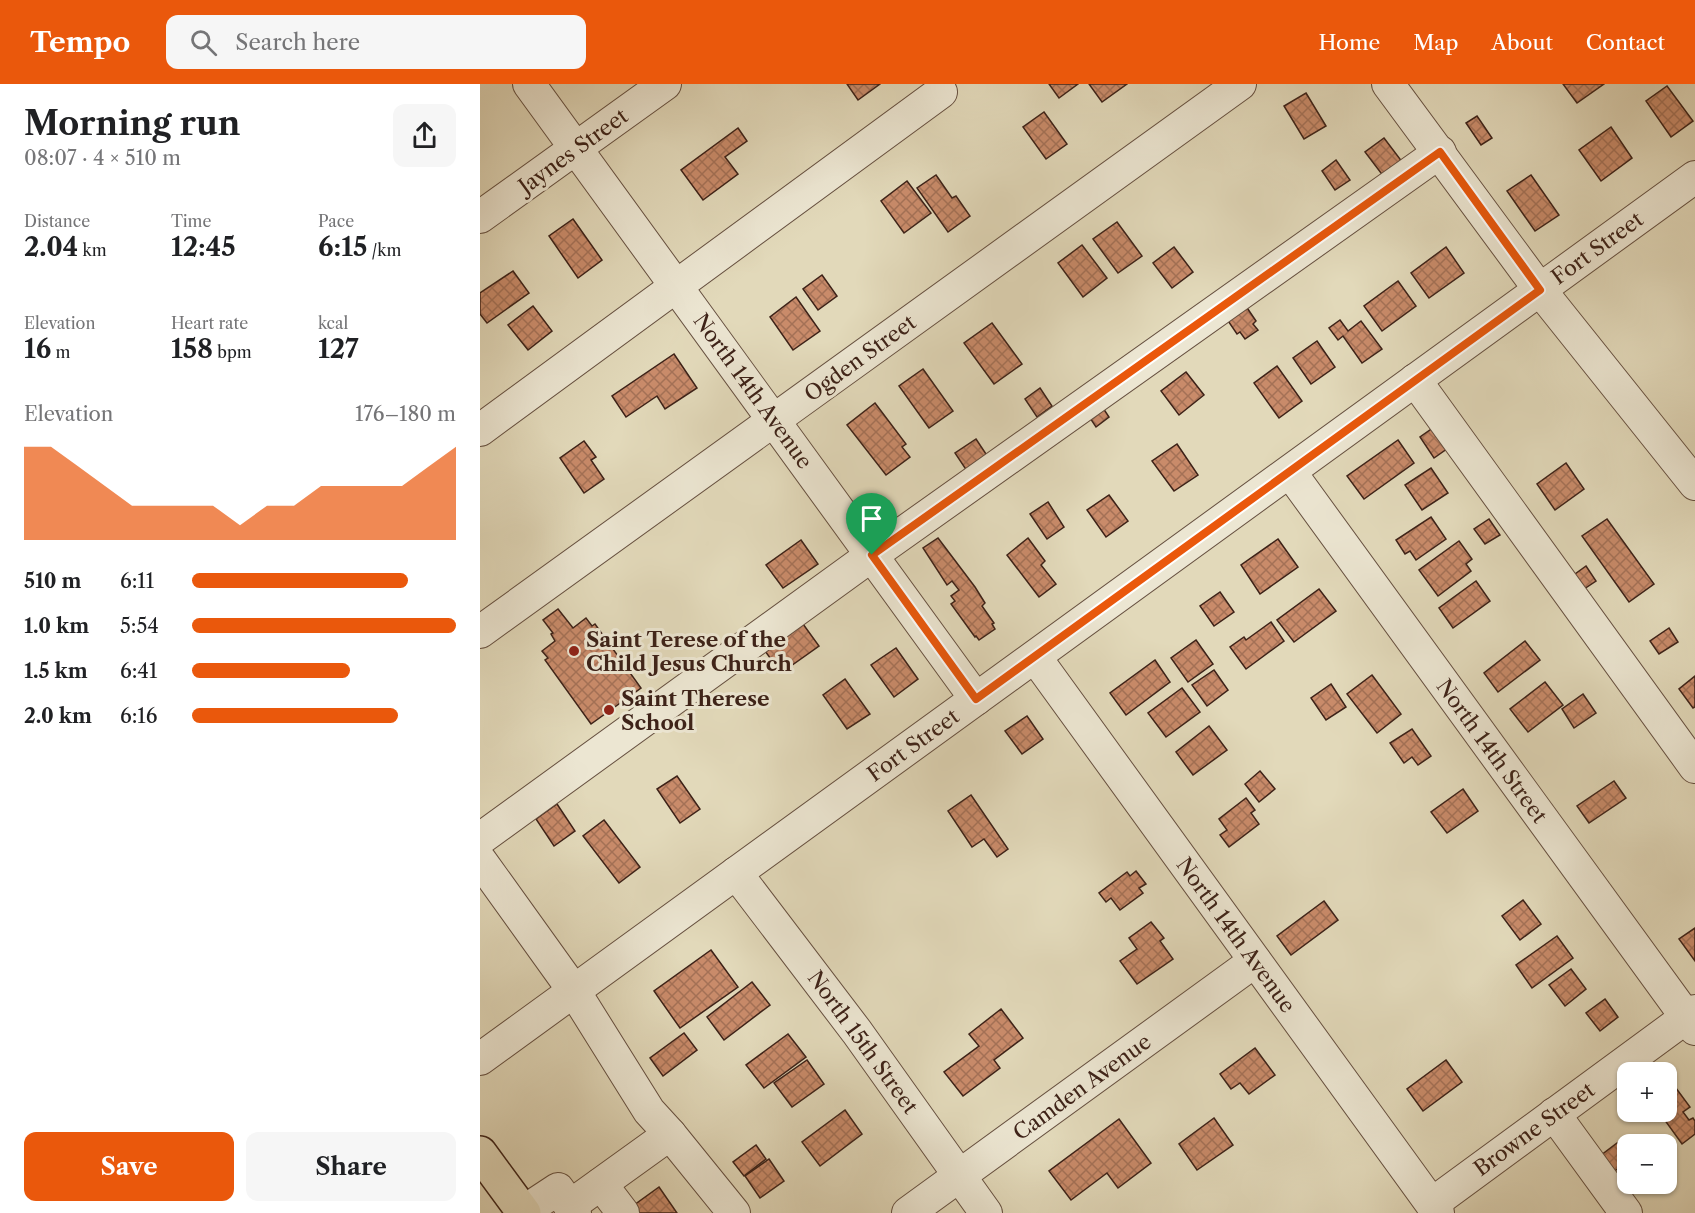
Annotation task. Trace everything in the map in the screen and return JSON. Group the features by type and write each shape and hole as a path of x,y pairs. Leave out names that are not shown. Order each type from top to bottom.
{"main road":[{"path":"480,1153 524,1212"}],"street":[{"name":"North 14th Avenue","path":"529,84 976,699"},
{"name":"Jaynes Street","path":"480,218 665,84"},
{"name":"Ogden Street","path":"480,632 1240,84"},
{"path":"1388,84 1540,290 1695,484"},
{"path":"480,430 941,92"},
{"path":"480,839 872,555 1440,152"},
{"name":"Fort Street","path":"480,1059 1695,177"},
{"path":"1415,380 1695,767"},
{"name":"North 14th Street","path":"1290,472 1692,1019"},
{"name":"North 14th Avenue","path":"1035,657 1435,1209"},
{"path":"480,860 574,991 630,1084 649,1111 734,1213"},
{"name":"North 15th Street","path":"736,873 857,1032 986,1213"},
{"name":"Camden Avenue","path":"908,1213 1255,961"},
{"name":"Browne Street","path":"1435,1209 1554,1114 1692,1019"},
{"path":"1554,1114 1626,1213"},
{"path":"524,1212 558,1189 573,1210 601,1184 670,1134"},
{"path":"601,1184 623,1213"}],"building":[{"path":"847,84 880,84 858,100"},
{"path":"1049,84 1078,84 1059,98"},
{"path":"1089,84 1127,84 1102,102"},
{"path":"1563,84 1604,84 1577,103"},
{"path":"1667,86 1693,121 1671,137 1646,101"},
{"path":"1306,93 1326,126 1304,139 1284,106"},
{"path":"1044,112 1067,144 1046,159 1023,127"},
{"path":"1477,116 1492,138 1481,145 1466,123"},
{"path":"1611,127 1632,158 1601,181 1579,150"},
{"path":"738,128 747,141 725,157 738,174 703,200 681,170"},
{"path":"1384,138 1403,163 1384,177 1365,152"},
{"path":"1336,160 1350,180 1335,190 1322,171"},
{"path":"936,175 952,198 956,196 970,216 948,232 917,188"},
{"path":"1531,175 1559,215 1535,231 1507,191"},
{"path":"907,181 931,213 904,233 881,201"},
{"path":"573,219 602,260 578,278 549,236"},
{"path":"1117,222 1142,256 1118,273 1093,239"},
{"path":"1082,245 1107,278 1083,297 1058,263"},
{"path":"1174,247 1193,272 1172,288 1153,263"},
{"path":"1446,247 1464,273 1429,298 1411,273"},
{"path":"513,271 529,293 487,323 480,314 480,293"},
{"path":"822,275 837,296 818,310 803,289"},
{"path":"1398,281 1416,306 1382,331 1364,306"},
{"path":"1239,296 1256,321 1253,324 1258,330 1245,339 1240,332 1237,334 1220,309"},
{"path":"796,297 820,331 793,350 770,317"},
{"path":"533,306 552,331 528,350 508,325"},
{"path":"1340,320 1348,331 1361,321 1382,349 1362,363 1343,336 1338,340 1329,328"},
{"path":"992,323 1022,364 994,384 964,343"},
{"path":"1317,341 1335,367 1311,384 1293,358"},
{"path":"674,354 697,388 665,409 657,396 626,417 612,396"},
{"path":"1277,366 1302,401 1279,418 1254,383"},
{"path":"923,369 953,411 929,428 899,386"},
{"path":"1186,372 1204,395 1179,415 1161,391"},
{"path":"1040,388 1052,406 1037,417 1025,399"},
{"path":"875,403 906,444 902,447 910,457 886,475 847,425"},
{"path":"1103,408 1109,417 1096,427 1090,418"},
{"path":"1437,425 1451,446 1434,458 1420,437"},
{"path":"976,439 990,460 969,474 955,453"},
{"path":"1398,440 1414,463 1364,499 1347,476"},
{"path":"584,441 596,457 591,460 604,479 584,493 560,458"},
{"path":"1177,444 1198,475 1174,491 1152,461"},
{"path":"1566,463 1584,489 1555,510 1537,484"},
{"path":"1431,468 1448,493 1422,510 1405,485"},
{"path":"1109,495 1128,521 1106,537 1087,510"},
{"path":"1048,502 1064,527 1047,539 1030,514"},
{"path":"1431,517 1446,539 1416,560 1410,551 1405,554 1396,540"},
{"path":"1489,519 1500,535 1485,544 1474,529"},
{"path":"1607,519 1654,584 1629,602 1582,536"},
{"path":"938,538 975,587 985,603 982,606 994,623 992,624 995,629 979,640 951,604 955,601 951,596 959,590 952,581 947,585 923,548"},
{"path":"1028,538 1045,561 1041,565 1056,584 1039,597 1007,555"},
{"path":"1278,539 1298,567 1260,594 1241,565"},
{"path":"801,540 818,564 783,588 766,565"},
{"path":"1459,541 1472,559 1466,564 1471,571 1438,596 1419,570"},
{"path":"1586,566 1596,581 1581,591 1571,577"},
{"path":"1476,581 1490,601 1453,628 1439,608"},
{"path":"1319,589 1336,611 1294,642 1277,620"},
{"path":"1220,592 1234,612 1214,626 1200,606"},
{"path":"558,609 573,628 586,618 592,626 595,624 641,688 591,724 545,660 548,658 542,651 555,641 551,634 553,633 543,620"},
{"path":"1271,622 1284,641 1246,669 1230,647 1244,637 1246,640"},
{"path":"803,624 819,646 781,673 765,651"},
{"path":"1669,628 1678,642 1659,654 1650,641"},
{"path":"1196,640 1213,664 1188,682 1171,658"},
{"path":"1525,641 1540,660 1498,692 1484,673"},
{"path":"896,648 918,679 894,697 871,665"},
{"path":"1155,660 1170,682 1126,715 1110,693"},
{"path":"1214,670 1228,690 1207,706 1192,685"},
{"path":"1372,675 1401,714 1377,733 1347,694"},
{"path":"1695,676 1695,707 1693,708 1679,689"},
{"path":"845,679 870,714 847,729 823,695"},
{"path":"1545,682 1563,705 1528,732 1510,709"},
{"path":"1331,684 1346,707 1326,720 1311,698"},
{"path":"1182,688 1200,712 1166,737 1148,713"},
{"path":"1583,694 1596,713 1574,728 1562,709"},
{"path":"1027,716 1043,739 1022,754 1005,731"},
{"path":"1209,726 1227,750 1193,775 1176,752"},
{"path":"1412,729 1431,756 1418,765 1412,757 1404,763 1390,743"},
{"path":"1260,771 1275,789 1259,802 1245,784"},
{"path":"677,776 700,809 680,823 657,789"},
{"path":"1614,781 1626,798 1589,823 1577,806"},
{"path":"1463,789 1478,811 1447,833 1431,812"},
{"path":"971,795 1008,849 997,857 984,839 972,847 948,811"},
{"path":"1246,798 1255,810 1251,813 1259,824 1229,847 1220,835 1227,830 1219,819"},
{"path":"557,804 575,831 554,846 536,819"},
{"path":"604,820 640,867 619,883 583,836"},
{"path":"1136,871 1146,884 1139,888 1143,893 1120,910 1111,898 1106,902 1099,893 1127,872 1130,876"},
{"path":"1523,900 1541,924 1520,940 1502,916"},
{"path":"1324,901 1338,920 1291,955 1277,936"},
{"path":"1151,922 1164,938 1160,941 1173,959 1137,984 1120,961 1137,949 1129,938"},
{"path":"1695,928 1695,961 1679,939"},
{"path":"1557,936 1573,958 1532,988 1516,965"},
{"path":"711,950 738,987 680,1028 654,991"},
{"path":"1571,969 1586,989 1565,1006 1549,985"},
{"path":"752,982 770,1005 724,1040 707,1017"},
{"path":"1605,999 1618,1017 1600,1031 1586,1013"},
{"path":"1001,1009 1023,1038 994,1060 1000,1068 963,1096 944,1072 979,1046 969,1034"},
{"path":"684,1033 697,1050 663,1076 650,1058"},
{"path":"788,1034 806,1057 764,1088 746,1065"},
{"path":"1255,1048 1275,1075 1249,1094 1240,1083 1231,1089 1220,1074"},
{"path":"807,1060 824,1084 792,1107 774,1083"},
{"path":"1446,1060 1462,1082 1423,1111 1407,1089"},
{"path":"1677,1089 1690,1107 1683,1112 1689,1120 1693,1118 1695,1121 1695,1134 1682,1144 1666,1122 1677,1122"},
{"path":"845,1110 862,1134 820,1166 802,1142"},
{"path":"1214,1118 1233,1145 1197,1170 1179,1144"},
{"path":"1119,1119 1151,1163 1118,1188 1107,1173 1071,1200 1049,1171"},
{"path":"1617,1143 1617,1169 1612,1173 1600,1156"},
{"path":"756,1145 766,1159 744,1176 733,1162"},
{"path":"769,1159 784,1181 760,1198 745,1176"},
{"path":"659,1187 677,1213 633,1213 630,1208"}],"place":[{"name":"Saint Terese of the Child Jesus Church","path":"574,651"},
{"name":"Saint Therese School","path":"609,710"}],"route":[{"path":"1440,152 1540,290 976,699 872,555 1440,152"}]}
